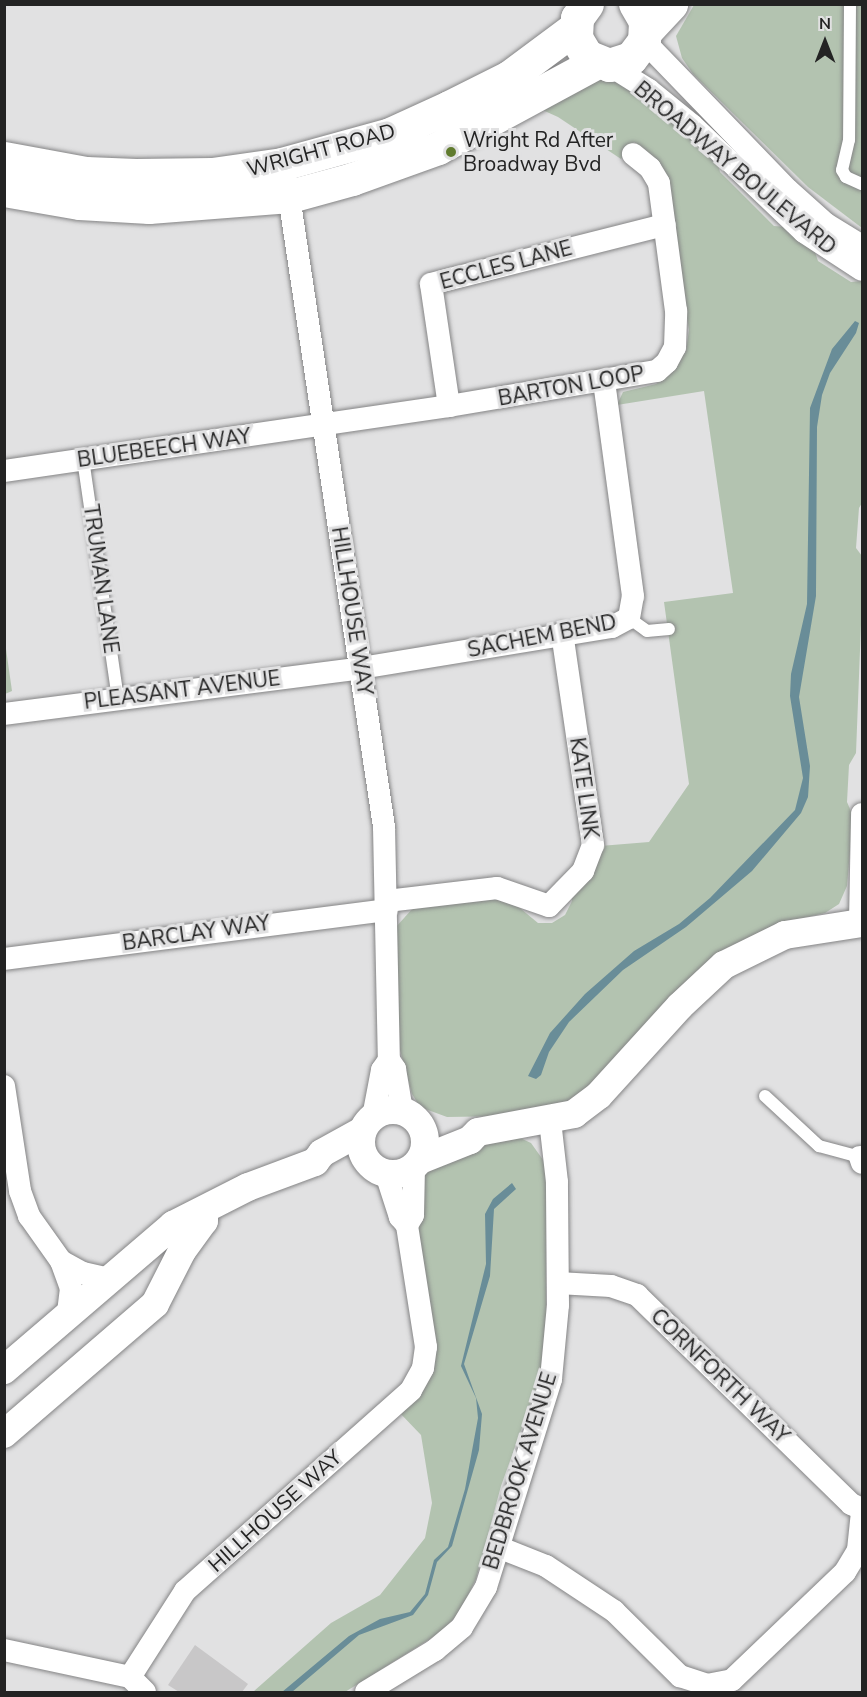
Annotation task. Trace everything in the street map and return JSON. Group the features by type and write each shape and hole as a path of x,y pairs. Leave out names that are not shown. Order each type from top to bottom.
{"main road":[{"path":"641,26 671,4"},
{"path":"577,15 580,47 603,63"},
{"name":"WRIGHT ROAD","path":"4,158 86,173 136,175 212,174 282,164 390,134 509,77 577,15"},
{"name":"WRIGHT ROAD","path":"4,190 79,203 149,207 290,196 352,179 438,148 603,63 631,58 641,26"}],"street":[{"name":"BROADWAY BOULEVARD","path":"641,26 788,190 826,224 862,246"},
{"name":"BROADWAY BOULEVARD","path":"603,63 649,90 692,125 804,232 862,270"},
{"name":"BARTON LOOP","path":"324,424 449,406 657,371 675,348 678,334 665,225 656,176 633,154"},
{"name":"HILLHOUSE WAY","path":"282,164 290,196 384,828 389,1060 395,1069 411,1118"},
{"name":"ECCLES LANE","path":"449,406 431,284 665,225"},
{"name":"SACHEM BEND","path":"361,668 562,633 612,627 629,618 633,596 604,381"},
{"name":"BLUEBEECH WAY","path":"4,471 324,424"},
{"name":"KATE LINK","path":"387,905 497,888 549,906 583,871 593,845 562,633"},
{"name":"PLEASANT AVENUE","path":"4,714 361,668"},
{"path":"315,1162 326,1166 376,1168 398,1174 470,1140 478,1132 550,1120 588,1105 688,998 724,965 785,935 861,922 862,814"},
{"name":"BARCLAY WAY","path":"4,959 387,905"},
{"name":"HILLHOUSE WAY","path":"368,1124 382,1070 389,1060"},
{"path":"4,1086 24,1204 46,1242 61,1261 70,1288 68,1314"},
{"path":"4,1370 173,1225 204,1212 248,1187 315,1162 322,1153 368,1124 382,1112 411,1118 443,1129 468,1127 478,1132"},
{"path":"411,1118 425,1143 417,1164"},
{"name":"BEDBROOK AVENUE","path":"366,1692 435,1650 462,1627 486,1587 551,1379 558,1282 557,1182 550,1120"},
{"path":"368,1124 361,1150 376,1168"},
{"name":"HILLHOUSE WAY","path":"407,1225 413,1215 417,1164"},
{"name":"HILLHOUSE WAY","path":"4,1650 138,1685 185,1591 411,1390 423,1368 426,1347 407,1225 400,1217 376,1168"},
{"path":"4,1434 155,1304 182,1251 204,1221 204,1212"},
{"path":"61,1261 83,1274 109,1278"},
{"name":"CORNFORTH WAY","path":"558,1282 611,1286 637,1295 850,1504 862,1511"},
{"path":"498,1547 546,1566 614,1611 695,1688 732,1680 845,1572 858,1550 862,1511"}],"lane":[{"path":"850,4 850,118 842,174 862,184"},
{"path":"850,118 862,124"},
{"name":"TRUMAN LANE","path":"83,459 118,698"},
{"path":"629,618 647,631 669,629"},
{"path":"765,1096 819,1146 861,1160"}],"green space":[{"path":"694,5 862,5 862,228 808,187 693,74 682,58 676,36"},
{"path":"599,76 621,80 717,160 720,172 774,226 786,227 814,249 818,261 851,282 862,281 862,503 859,508 856,548 862,556 862,599 856,753 849,765 847,802 853,816 847,886 839,904 825,913 799,919 577,1100 509,1116 447,1117 420,1107 412,1094 400,1050 396,927 413,908 493,895 515,904 538,923 552,923 565,915 572,901 571,891 600,846 649,842 689,784 664,602 733,593 704,391 617,405 623,392 656,384 669,375 686,351 689,330 665,176 656,160 634,142 621,159 558,117 538,108"},
{"path":"4,635 12,691 5,694 4,694"},
{"path":"518,1137 531,1143 546,1164 546,1315 541,1374 501,1486 476,1579 459,1613 441,1632 345,1692 253,1692 331,1623 380,1595 425,1538 432,1503 421,1435 398,1411 426,1382 417,1228 424,1169 446,1152"}],"water":[{"path":"855,321 859,323 856,333 830,373 822,395 817,427 816,596 799,697 810,766 808,797 801,813 752,871 686,927 623,970 569,1022 549,1052 541,1075 536,1079 528,1076 550,1033 585,994 634,951 679,924 710,898 795,810 803,778 790,696 791,674 807,604 810,408 832,349"},
{"path":"512,1183 516,1189 494,1209 490,1276 464,1364 482,1414 479,1450 452,1546 437,1562 428,1595 413,1615 359,1635 292,1692 282,1692 349,1636 380,1619 410,1612 425,1594 434,1560 448,1547 465,1489 478,1418 476,1398 461,1366 486,1264 485,1214 493,1199"}],"building":[{"path":"195,1645 248,1684 242,1692 179,1692 168,1685"}],"place":[{"name":"Wright Rd After Broadway Bvd","path":"451,152"}]}
